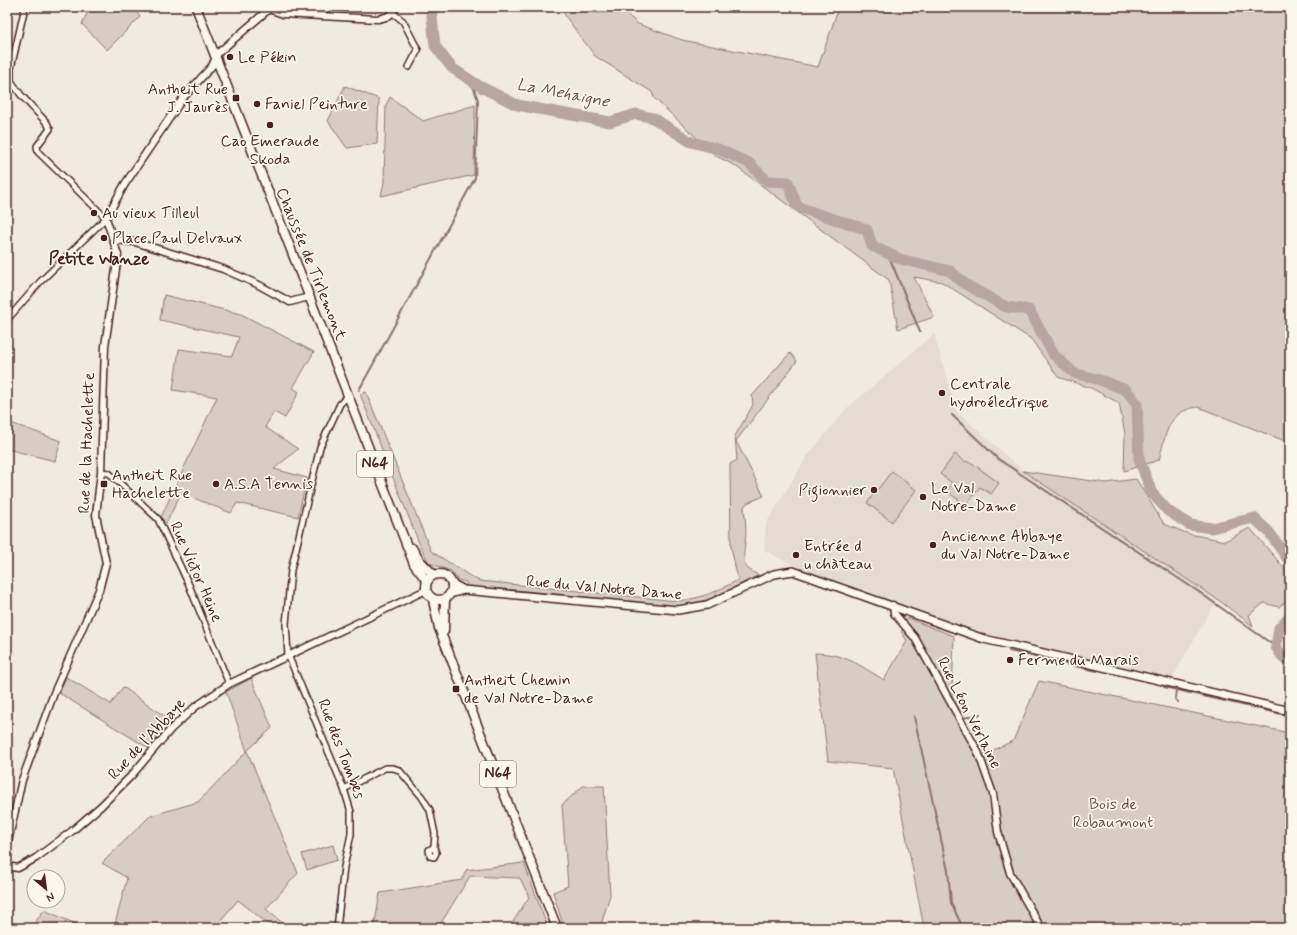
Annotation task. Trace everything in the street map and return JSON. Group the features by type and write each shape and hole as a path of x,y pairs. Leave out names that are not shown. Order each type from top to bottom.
{"main road":[{"name":"Chaussée de Tirlemont","path":"196,7 414,564 427,581"},
{"name":"Chaussée de Tirlemont","path":"402,531 419,560 434,575 445,575 451,583"},
{"name":"Rue du Val Notre Dame","path":"451,583 464,590 666,609 684,609 708,605 774,574 793,571 893,605 984,639 1290,711"},
{"path":"426,590 427,581 434,575"},
{"name":"N64","path":"446,642 444,628 451,583"},
{"name":"N64","path":"426,590 433,600 439,628 446,642 557,928"},
{"name":"Rue du Val Notre Dame","path":"448,596 464,590"},
{"path":"433,600 448,596"}],"street":[{"path":"25,7 11,68 11,81 21,95 47,123 50,129 37,146 38,152 106,218"},
{"path":"7,320 40,282 106,218 125,184 183,98 212,66 218,53 269,8 283,14 378,19 394,10 403,21 418,50 409,67"},
{"name":"Rue de la Hachelette","path":"7,846 22,780 54,693 99,590 106,563 96,515 101,472 105,346 118,255 106,218"},
{"path":"114,240 135,242 223,269 257,284 290,302 309,297"},
{"name":"Rue des Tombes","path":"337,928 344,867 351,834 351,812 344,789 288,655 286,624 291,570 320,446 340,404 348,396"},
{"name":"Rue Victor Heine","path":"101,472 109,473 158,519 189,585 229,684"},
{"name":"Rue de l'Abbaye","path":"7,866 18,868 36,858 72,831 101,806 126,781 171,729 190,711 229,684 426,590"},
{"name":"Rue Léon Verlaine","path":"893,605 894,613 915,638 978,752 993,794 998,832 1010,873 1041,928"},
{"path":"344,789 385,768 399,770 422,796 430,810 435,834 434,847"}],"shaded area":[{"name":"Le Val Notre-Dame","path":"934,334 956,410 1023,471 1217,599 1172,678 987,635 801,569 764,550 766,524 806,458 845,410"}],"green space":[{"path":"90,7 133,7 140,17 107,50 82,24"},
{"path":"561,7 618,7 638,24 682,40 818,67 839,7 1290,7 1290,443 1198,407 1188,409 1180,413 1174,419 1166,433 1159,460 1124,471 1125,434 1119,403 1091,388 1058,377 1031,339 942,282 914,277 934,317 898,329 889,280 734,165 716,156 654,98 652,92 595,56 566,17"},
{"path":"345,86 379,99 377,144 347,148 328,121"},
{"path":"390,97 423,121 475,105 474,175 381,196 384,182 386,105"},
{"path":"164,295 241,314 314,352 293,388 299,392 285,418 274,412 265,427 298,449 274,469 307,478 298,517 237,503 231,513 181,493 166,524 161,517 217,397 173,390 179,349 232,356 239,337 160,320"},
{"path":"790,353 797,361 736,441 764,496 747,503 744,507 746,538 744,562 748,569 759,575 715,597 683,607 467,586 466,582 458,580 451,571 429,563 419,543 360,394 366,392 431,551 480,581 676,601 693,599 708,594 738,580 731,547 730,464 737,460 735,436 753,405 752,396"},
{"path":"8,422 61,441 55,461 7,449"},
{"path":"955,454 964,461 972,463 999,483 991,494 980,487 966,505 946,491 952,483 940,474"},
{"path":"892,471 916,490 892,522 867,503"},
{"path":"1023,471 1106,483 1136,479 1164,524 1189,534 1225,541 1250,528 1290,575 1290,598 1279,607 1264,603 1249,615 1253,626 1217,599"},
{"name":"Bois de Robaumont","path":"907,618 954,636 952,695 982,755 1013,741 1039,681 1290,733 1290,928 924,928 893,768 828,761 815,653 835,655 851,661 884,680 907,641 901,631 910,628 905,620"},
{"path":"66,677 111,704 123,687 173,722 148,748 59,693"},
{"path":"251,678 272,728 247,751 226,692"},
{"path":"247,751 298,873 266,909 286,926 286,928 273,928 238,900 214,928 114,928 127,878 102,863 150,816 198,802"},
{"path":"583,786 604,786 610,895 600,928 564,928 553,892 568,886 562,805"},
{"path":"333,845 337,860 307,870 302,854"},
{"path":"524,863 546,923 541,928 509,928 529,897 520,878 470,876 438,928 374,928 380,893 462,880 466,870"},
{"path":"44,910 85,928 31,928"}],"waterway":[{"name":"La Mehaigne","path":"431,7 435,46 452,68 481,87 517,105 610,122 636,114 653,118 691,142 718,149 749,163 767,181 788,182 797,206 867,230 872,246 900,259 950,271 965,284 1006,307 1029,310 1054,355 1074,373 1100,380 1126,390 1137,404 1139,459 1152,493 1168,511 1190,525 1212,528 1254,518 1269,532 1290,562"},
{"path":"359,390 475,178 478,100 471,81"},
{"path":"888,254 920,332"},
{"path":"952,415 998,459 1199,592 1276,647"},
{"path":"7,419 10,416"},
{"path":"7,469 11,479 7,500"},
{"name":"La Mehaigne","path":"1290,617 1279,628 1276,647 1282,656 1290,662"},
{"path":"1009,651 1097,671"},
{"path":"1164,687 1290,716"},
{"path":"1176,690 1175,699 1178,702"},
{"path":"964,718 980,714"},
{"path":"914,716 948,871 951,903 963,928"}],"place":[{"name":"Le Pékin","path":"230,57"},
{"name":"Antheit Rue J. Jaurès","path":"236,98"},
{"name":"Faniel Peinture","path":"257,104"},
{"name":"Cao Emeraude Skoda","path":"270,125"},
{"name":"Au vieux Tilleul","path":"94,213"},
{"name":"Place Paul Delvaux","path":"104,238"},
{"name":"Centrale hydroélectrique","path":"942,393"},
{"name":"Antheit Rue Hachelette","path":"104,484"},
{"name":"A.S.A Tennis","path":"216,484"},
{"name":"Pigionnier","path":"874,490"},
{"name":"Le Val Notre-Dame","path":"923,497"},
{"name":"Ancienne Abbaye du Val Notre-Dame","path":"933,545"},
{"name":"Entrée d u chàteau","path":"796,555"},
{"name":"Ferme du Marais","path":"1010,660"},
{"name":"Antheit Chemin de Val Notre-Dame","path":"456,689"}],"district":[{"name":"Petite Wanze","path":"99,259"}]}
